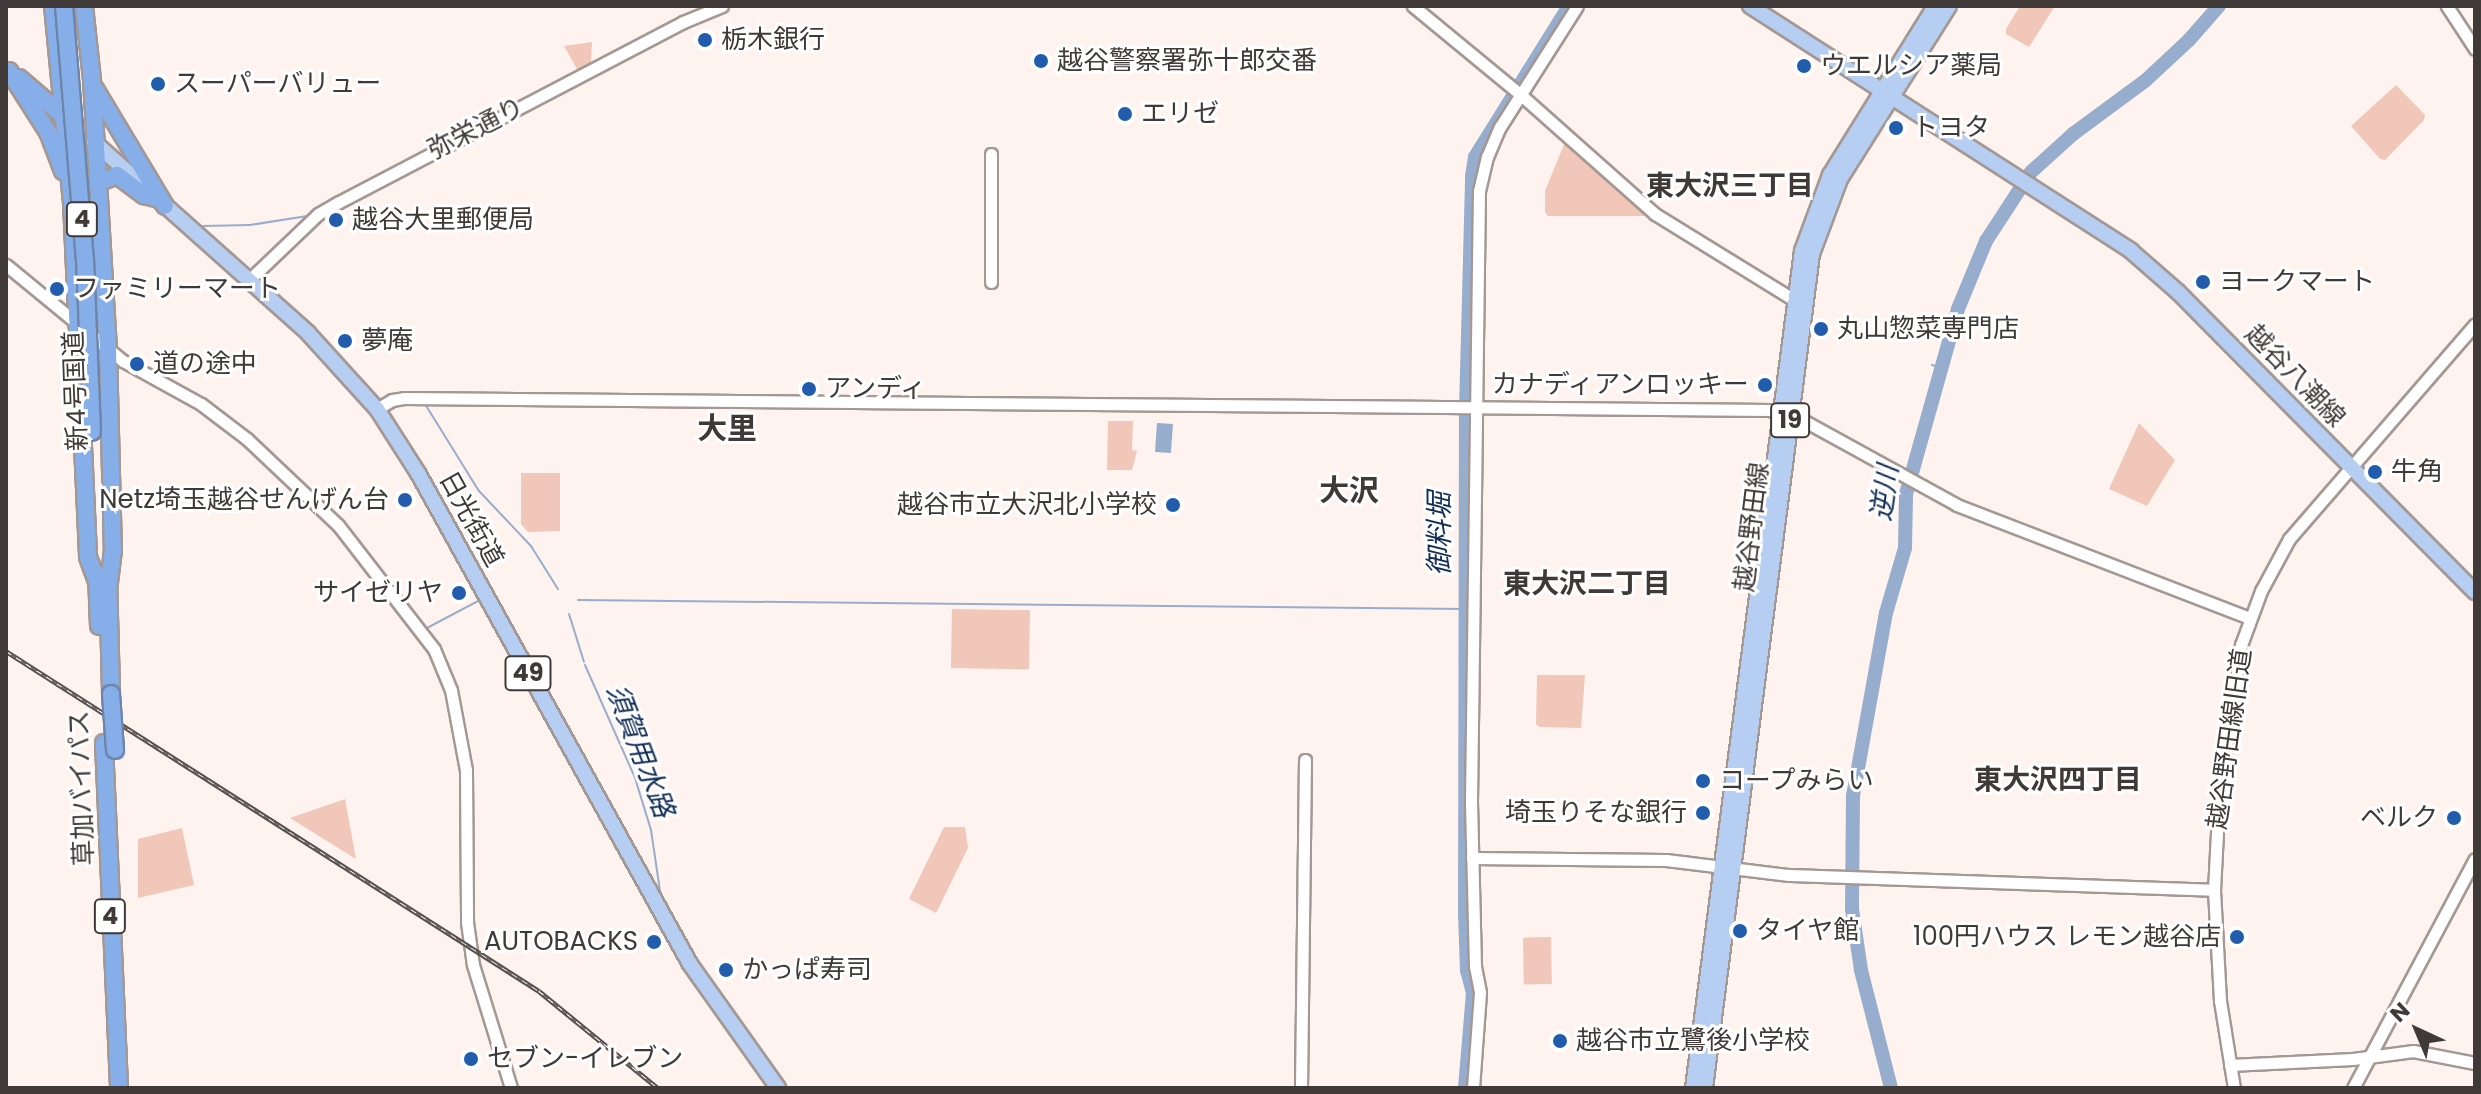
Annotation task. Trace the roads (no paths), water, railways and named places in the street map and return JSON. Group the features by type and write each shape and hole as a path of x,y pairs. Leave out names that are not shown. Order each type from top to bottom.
{"highway":[{"path":"53,6 64,116"},
{"name":"新4号国道","path":"64,6 97,432"},
{"name":"新4号国道","path":"73,6 92,218 103,583"},
{"path":"84,6 92,80 94,142"},
{"path":"8,69 41,83 54,74 58,61"},
{"name":"日光街道","path":"8,69 94,142"},
{"name":"4","path":"8,69 48,132 72,194"},
{"path":"92,80 160,202"},
{"name":"4","path":"64,116 72,194 88,557 103,583"},
{"name":"4","path":"94,142 108,350 113,550 103,583"},
{"path":"98,183 117,175 144,195 160,202"},
{"name":"草加バイパス","path":"103,583 127,1088"},
{"name":"草加バイパス","path":"110,747 119,1088"}],"main road":[{"path":"1750,6 1886,93"},
{"name":"越谷野田線","path":"1705,1088 1785,413 1808,275 1817,236 1840,179 1935,6"},
{"name":"越谷野田線","path":"1785,413 1794,300 1814,213 1840,157 1949,6"},
{"name":"越谷八潮線","path":"1886,93 2131,251 2159,275 2475,592"},
{"name":"日光街道","path":"94,142 323,349 377,409 418,473 676,940 718,1007 778,1088"},
{"name":"越谷野田線","path":"1693,1088 1729,867"}],"street":[{"name":"弥栄通り","path":"249,280 318,214 683,22 722,6"},
{"path":"1413,6 1516,91 1655,214 1794,300"},
{"path":"1473,1088 1480,992 1475,966 1472,858 1470,408 1479,191 1493,142 1516,91 1577,6"},
{"path":"2447,6 2475,49"},
{"path":"991,154 991,282"},
{"path":"6,265 108,350 135,369 215,413 286,475 347,536 440,659 451,690 466,770 470,947 511,1088"},
{"name":"越谷野田線旧道","path":"2234,1088 2220,1001 2214,890 2227,725 2250,618 2289,539 2475,324"},
{"path":"377,409 392,400 404,398 1785,413 1957,505 2250,618"},
{"path":"1301,1088 1305,760"},
{"path":"1472,858 1666,860 1858,877 2214,890"},
{"path":"2353,1088 2475,859"},
{"path":"2230,1065 2413,1051 2475,1063"}],"water":[{"path":"1157,423 1173,424 1171,453 1155,452"}],"waterway":[{"name":"御料堀","path":"1465,1088 1473,993 1467,971 1465,915 1466,411 1472,176 1475,157 1569,6"},
{"name":"逆川","path":"1891,1088 1861,970 1852,909 1853,796 1886,613 1905,548 1906,494 1958,309 1986,241 2031,172 2073,134 2145,81 2189,40 2219,6"},
{"name":"須賀用水路","path":"203,226 250,225 307,216"},
{"path":"1932,365 1942,368"},
{"name":"須賀用水路","path":"425,404 479,491 531,546 558,589"},
{"path":"578,600 1465,609"},
{"path":"427,628 478,601"},
{"name":"須賀用水路","path":"569,614 584,662"},
{"name":"須賀用水路","path":"585,665 635,778 651,830 661,898"}],"railway":[{"path":"6,651 539,991 658,1088"}],"place":[{"name":"栃木銀行","path":"705,40"},
{"name":"越谷警察署弥十郎交番","path":"1041,61"},
{"name":"ウエルシア薬局","path":"1804,66"},
{"name":"スーパーバリュー","path":"158,84"},
{"name":"エリゼ","path":"1125,114"},
{"name":"トヨタ","path":"1896,128"},
{"name":"越谷大里郵便局","path":"336,220"},
{"name":"ヨークマート","path":"2203,282"},
{"name":"ファミリーマート","path":"57,289"},
{"name":"丸山惣菜専門店","path":"1821,329"},
{"name":"夢庵","path":"345,341"},
{"name":"道の途中","path":"137,364"},
{"name":"カナディアンロッキー","path":"1765,385"},
{"name":"アンディ","path":"809,389"},
{"name":"牛角","path":"2375,472"},
{"name":"Netz埼玉越谷せんげん台","path":"405,500"},
{"name":"越谷市立大沢北小学校","path":"1173,505"},
{"name":"サイゼリヤ","path":"459,593"},
{"name":"コープみらい","path":"1703,781"},
{"name":"埼玉りそな銀行","path":"1703,813"},
{"name":"ベルク","path":"2454,818"},
{"name":"タイヤ館","path":"1740,931"},
{"name":"100円ハウス レモン越谷店","path":"2237,937"},
{"name":"AUTOBACKS","path":"654,942"},
{"name":"かっぱ寿司","path":"726,970"},
{"name":"越谷市立鷺後小学校","path":"1560,1041"},
{"name":"セブン-イレブン","path":"471,1059"}],"district":[{"name":"東大沢三丁目","path":"1730,186"},
{"name":"大里","path":"727,429"},
{"name":"大沢","path":"1349,491"},
{"name":"東大沢二丁目","path":"1587,584"},
{"name":"東大沢四丁目","path":"2058,780"}]}
